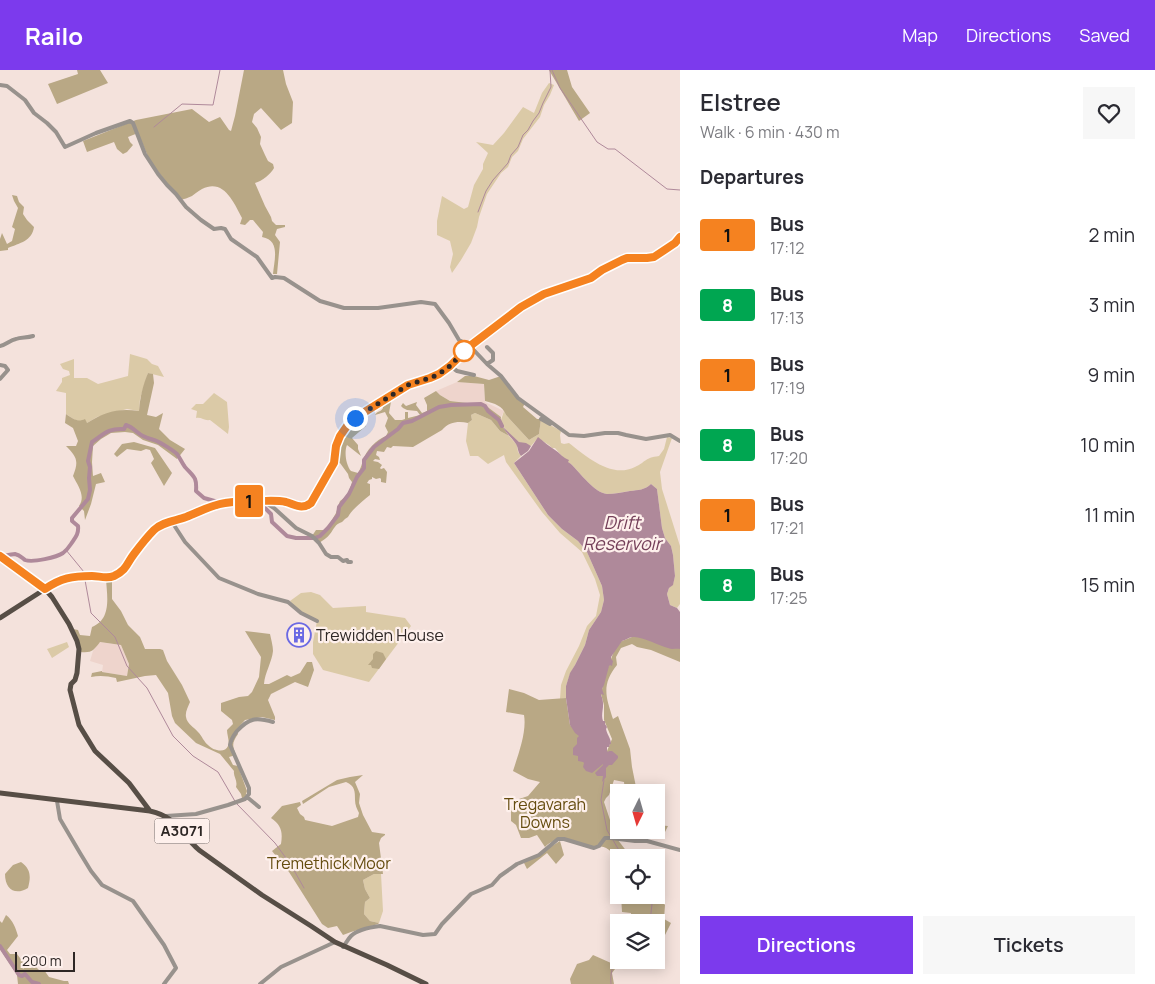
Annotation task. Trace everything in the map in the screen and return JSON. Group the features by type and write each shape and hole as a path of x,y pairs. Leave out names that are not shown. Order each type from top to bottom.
{"main road":[{"path":"0,618 65,578 109,577 122,572 159,526 219,504 238,501 275,501 303,507 307,506 311,503 334,463 336,446 347,426 355,418 401,389 439,374 470,346 521,307 544,294 591,278 602,270 627,258 654,257 675,243 680,237"},
{"path":"2,558 45,589 70,624 79,649 78,673 71,684 70,690 79,725 94,751 129,783 150,811"},
{"name":"A3071","path":"0,793 150,811 166,816 175,822 192,843 206,855 273,903 343,947 426,984"}],"street":[{"path":"0,85 7,86 25,100 34,113 56,132 64,147 130,121 133,123 145,154 158,174 186,206 214,229 225,229 228,237 257,257 272,278 284,278 320,302 344,308 378,308 421,302 433,304 448,322 459,340 470,346 501,376 518,398 569,435 584,436 618,433 646,439 670,435 680,441"},
{"path":"0,346 16,338 33,336"},
{"path":"487,347 493,353 493,360 487,364"},
{"path":"0,365 5,366 8,370 0,379"},
{"path":"450,366 457,371 474,375"},
{"path":"541,419 553,427 556,426"},
{"path":"263,501 274,508 296,528 312,536 326,554 351,562"},
{"path":"172,522 185,542 219,578 258,594 288,602 300,613 317,621"},
{"path":"166,816 196,814 244,799 249,794 249,788 230,745 231,740 244,724 249,721 264,718 273,722"},
{"path":"247,796 259,807"},
{"path":"57,801 60,818 80,853 102,885 133,901 164,945 176,968 164,984"},
{"path":"343,947 351,935 373,926 423,935 435,934 471,894 492,885 500,876 517,864 539,855 558,839 564,838 594,848 599,846 605,838 647,841 680,850"},
{"path":"260,984 288,963 335,942"}],"shaded area":[{"path":"549,83 554,85 540,117 523,139 508,167 501,173 487,194 471,243 452,273 450,267 453,254 450,241 437,235 437,221 442,196 464,209 468,207 474,185 483,169 488,153 476,142 493,145 523,107 534,113 542,93"},
{"path":"130,354 147,359 152,364 158,366 164,377 148,373 140,399 139,411 127,409 97,417 87,423 75,420 66,414 66,393 56,391 62,382 62,378 70,375 69,371 63,369 60,364 74,359 74,378 87,378 98,384 128,376"},
{"path":"457,382 484,384 485,402 504,411 501,417 485,405 450,401 436,391"},
{"path":"214,393 227,402 228,434 210,420 196,418 197,411 191,409 196,404 203,404"},
{"path":"504,411 529,440 539,434 541,419 561,431 561,443 569,443 599,464 617,470 635,467 648,459 659,456 664,449 667,437 672,438 660,472 662,489 680,546 680,604 677,608 670,605 667,594 675,576 673,555 671,546 665,538 662,528 657,489 651,484 639,490 610,494 602,493 567,462 555,448 552,448 538,438 531,446 520,443 500,423"},
{"path":"475,413 491,420 500,431 509,436 517,445 521,456 514,463 548,515 578,541 587,552 602,586 604,600 601,612 589,630 585,645 570,674 566,686 566,698 560,699 561,685 566,671 587,626 596,616 600,595 595,579 582,552 560,533 542,512 506,462 504,455 488,464 478,456 470,456 466,441 468,423 472,420 471,415"},
{"path":"311,592 320,595 333,608 366,606 366,612 405,618 411,626 369,682 323,670 313,654 317,621 298,611 290,601 301,593"},
{"path":"67,642 69,647 52,658 47,649"},
{"path":"99,642 121,645 129,664 127,676 102,672 103,665 90,661 93,651"},
{"path":"374,874 381,874 383,911 379,923 370,921 364,914 365,902 370,898 363,880"}],"green space":[{"path":"77,70 100,70 108,83 57,104 48,84 78,74"},
{"path":"244,70 283,70 293,102 292,123 281,130 261,108 254,114 252,122 261,137 260,144 265,155 274,168 266,177 255,183 272,221 276,225 285,225 285,227 277,229 275,235 280,242 277,274 273,274 275,252 272,242 262,237 263,232 253,220 250,220 245,225 240,224 242,218 232,199 222,189 210,186 190,197 180,200 150,161 138,133 128,137 133,145 123,154 117,149 114,142 87,152 83,141 136,120 192,109 209,122 220,117 231,131"},
{"path":"549,70 567,70 572,87 590,113 579,121"},
{"path":"12,195 17,196 19,202 24,207 23,214 34,227 33,232 25,241 8,248 8,250 0,251 2,233 7,244 12,241 15,229 12,227 18,208"},
{"path":"148,373 153,374 154,383 147,415 156,417 163,413 159,429 170,440 185,449 177,459 158,445 143,440 133,433 111,433 101,439 93,446 93,476 101,473 105,482 96,484 85,520 84,511 79,506 82,498 73,476 76,460 73,453 66,446 76,446 78,441 73,428 65,423 66,414 77,420 85,419 87,423 112,412 125,410 139,411 142,391"},
{"path":"465,376 489,380 501,376 508,387 525,403 523,407 537,419 541,419 539,434 529,440 500,407 485,401 484,384 457,382"},
{"path":"436,391 450,401 485,405 501,417 500,423 509,436 500,431 491,420 475,413 471,415 472,420 468,423 457,422 451,424 413,447 393,446 391,448 387,447 384,452 377,451 376,455 380,460 375,459 373,461 382,465 380,468 384,468 387,472 386,483 381,482 380,478 372,477 367,483 370,484 370,495 348,517 336,525 328,537 319,543 312,536 316,530 326,530 336,513 340,501 348,493 352,482 340,463 335,465 337,447 344,431 360,416 366,426 352,438 358,445 361,456 347,445 346,448 349,468 351,471 358,473 369,449 386,436 388,432 385,426 388,418 385,412 375,415 383,408 381,402 392,396 389,413 395,420 402,420 405,419 405,412 408,412 408,418 420,415 417,411 403,408 401,406 403,403 406,406 417,402 416,405 422,413 427,411 424,398"},
{"path":"134,442 155,448 172,473 164,486 151,463 154,459 150,450 127,449 117,457 114,454 122,444"},
{"path":"112,578 112,599 128,625 140,637 145,649 163,650 167,661 190,702 186,713 188,722 207,744 215,750 221,751 228,746 227,730 233,724 232,720 221,711 221,703 248,696 259,677 261,657 245,631 270,634 273,651 264,684 269,684 287,675 291,677 300,673 307,662 312,662 314,670 308,687 295,682 271,694 268,700 275,720 262,717 245,720 236,730 238,734 233,744 236,755 229,757 233,765 238,766 247,791 245,798 242,798 236,787 234,771 220,754 196,743 175,723 168,693 156,675 117,682 116,678 113,677 91,677 92,673 102,671 127,676 129,664 121,645 100,642 92,651 80,652 73,629 78,630 80,635 90,636 92,627 103,619 107,606 106,579"},
{"name":"Tregavarah Downs","path":"632,637 640,637 680,647 680,662 632,644 621,648 616,657 617,665 607,685 608,704 613,719 618,716 630,749 635,784 624,784 624,782 614,780 613,784 610,784 609,795 604,802 610,820 610,839 617,839 624,849 610,849 610,851 603,847 594,848 568,840 556,841 545,847 537,835 521,838 516,825 511,821 511,807 519,799 528,796 540,782 528,779 513,771 522,743 525,722 524,715 506,712 509,689 539,700 566,698 570,725 607,751 612,739 604,720 604,705 601,694 605,675 617,643"},
{"path":"376,651 383,653 386,659 379,669 368,665"},
{"name":"Tremethick Moor","path":"363,775 355,782 360,794 359,803 363,815 372,832 385,834 379,843 383,874 374,874 363,880 370,898 365,902 364,914 370,921 379,923 343,935 337,926 328,928 322,924 289,872 272,851 281,844 282,835 279,826 271,818 282,806 300,802 301,805 297,808 305,820 332,826 358,817 359,813 355,804 354,789 346,782 329,787 303,804 302,801 337,780"},
{"path":"560,841 564,855 556,864 547,853 527,869 524,863"},
{"path":"21,862 28,870 29,884 28,888 15,891 7,884 5,874 13,865"},
{"path":"622,904 665,905 664,914 631,914 622,912"},
{"path":"6,915 12,922 18,936 7,950 10,954 17,954 26,966 31,968 35,966 39,970 44,970 49,977 68,981 69,984 18,984 17,975 0,949 0,921 2,923"},
{"path":"665,920 671,923 665,935"},
{"path":"593,955 610,963 610,969 615,969 612,973 614,984 571,984 570,979 577,964 589,960"}],"water":[{"path":"502,426 519,442 531,446 528,451 521,456 516,444"},
{"name":"Drift Reservoir","path":"538,437 569,460 568,462 588,482 602,493 610,494 639,490 651,484 657,489 662,528 665,538 671,546 673,555 675,576 673,585 669,588 667,594 670,605 677,608 680,612 680,649 669,649 641,638 632,637 622,641 611,657 613,661 612,666 609,666 602,689 604,695 601,694 603,703 602,718 605,721 611,742 609,747 607,747 607,751 612,751 618,758 612,765 606,768 606,777 602,782 603,776 597,776 595,773 603,764 592,773 586,771 583,767 584,763 578,761 578,756 573,755 573,748 577,744 579,736 570,725 566,686 570,673 585,645 589,630 601,612 604,600 602,586 587,552 578,541 548,515 514,463 529,451"}],"waterway":[{"path":"154,127 182,104 213,105 220,70"},
{"path":"478,212 486,191 508,163 523,135 539,113 551,87 550,70"},
{"path":"552,70 560,88 597,142 608,149 615,149 667,189 680,190"},
{"path":"315,538 320,536 338,515 339,507 364,468 364,460 374,447 403,423 412,421 439,407 481,404 499,420 502,426"},
{"path":"0,557 15,554 25,560 39,560 60,555 67,550 78,531 78,526 72,521 72,518 88,499 90,490 90,467 88,461 92,442 110,431 124,429 126,425 175,452 194,478 196,491 204,498 218,502"},
{"path":"235,508 264,507 271,514 272,522 287,536 313,538"},
{"path":"66,550 84,572 84,576"},
{"path":"85,580 91,613 115,637 127,666 147,688 173,736 193,756 218,772 236,803 275,843 291,865 304,888"},
{"path":"604,780 601,800 607,830 610,835"},
{"path":"613,840 618,849"},
{"path":"651,914 652,904"},
{"path":"0,946 19,975 25,974 32,982 39,984"},
{"path":"611,984 612,969"}],"bus line":[{"name":"1","path":"0,556 45,589 65,578 109,577 122,572 159,526 215,505 238,501 275,501 303,507 307,506 311,503 334,463 336,446 343,432 355,418 408,385 439,374 486,333 533,300 562,287 591,278 602,270 627,258 641,259 654,257 675,243 680,237"}],"place":[{"name":"Trewidden House","path":"299,635"}],"route":[{"path":"355,418 408,385 439,374 450,366 464,351"}]}
